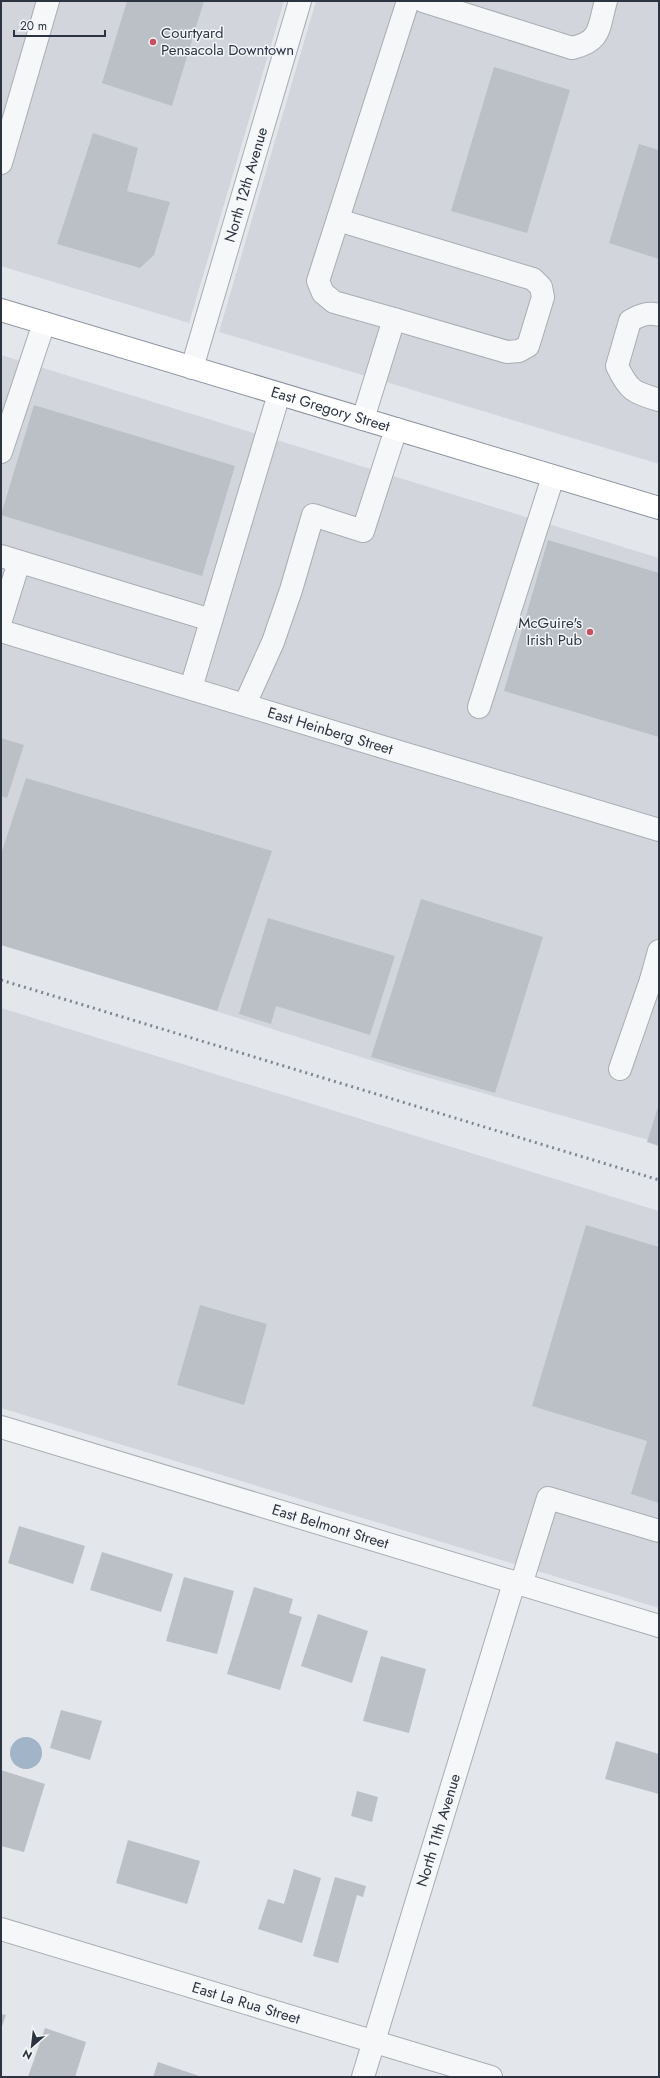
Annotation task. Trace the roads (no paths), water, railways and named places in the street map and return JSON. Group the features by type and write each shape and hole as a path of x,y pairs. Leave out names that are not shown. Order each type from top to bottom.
{"highway":[{"name":"East Gregory Street","path":"1,310 659,508"}],"street":[{"path":"1,164 48,1"},
{"name":"North 12th Avenue","path":"192,368 300,1"},
{"path":"338,220 533,280 541,287 543,297 528,346 519,351 507,352 334,302 323,293 318,281 408,1"},
{"path":"423,1 572,48 586,45 595,38 606,1"},
{"path":"659,315 653,313 640,315 630,321 617,366 625,382 635,393 659,400"},
{"path":"363,420 394,319"},
{"path":"1,452 44,323"},
{"path":"191,688 279,394"},
{"path":"245,704 273,642 291,590 313,515 363,531 396,429"},
{"path":"479,707 553,477"},
{"path":"1,620 10,559 211,620"},
{"name":"East Heinberg Street","path":"1,631 245,704 385,749 659,830"},
{"path":"620,1069 655,981 659,951"},
{"name":"East Belmont Street","path":"1,1427 659,1626"},
{"name":"North 11th Avenue","path":"363,2077 518,1584 548,1498 659,1531"},
{"name":"East La Rua Street","path":"1,1929 491,2077"}],"water":[{"path":"23,1737 29,1737 38,1741 42,1753 38,1765 29,1769 23,1769 14,1765 10,1756 10,1750 14,1741"}],"railway":[{"path":"1,980 659,1180"}],"place":[{"name":"Courtyard Pensacola Downtown","path":"153,42"},
{"name":"McGuire's Irish Pub","path":"590,632"}]}
